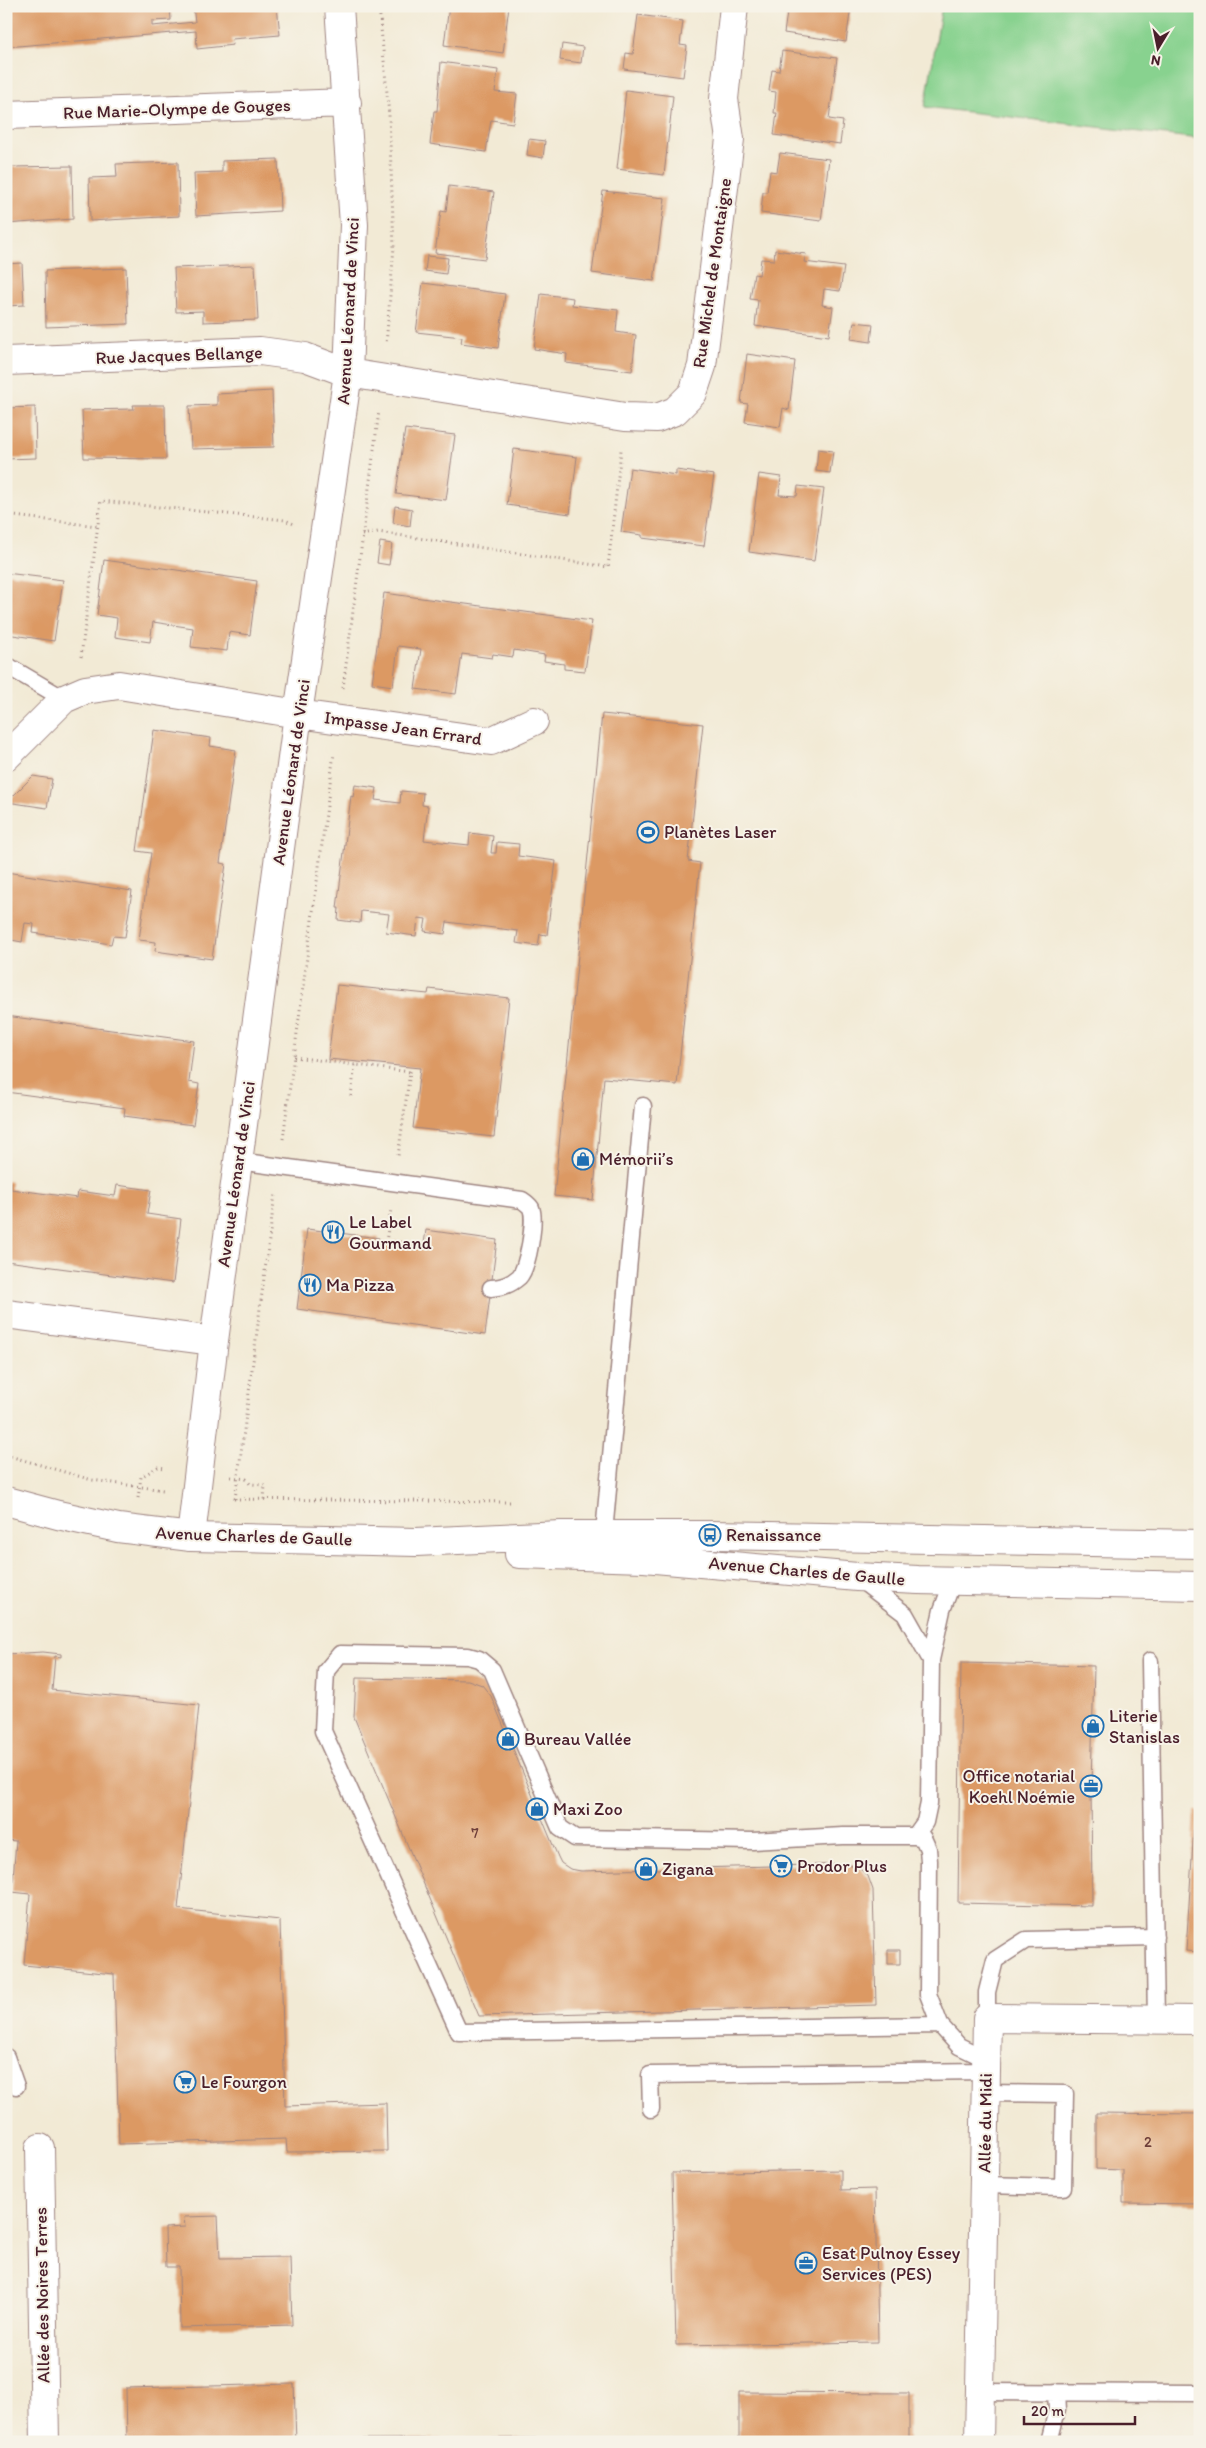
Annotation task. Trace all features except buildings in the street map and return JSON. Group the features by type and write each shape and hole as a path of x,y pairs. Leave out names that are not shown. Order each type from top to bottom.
{"street":[{"name":"Avenue Léonard de Vinci","path":"191,1537 214,1341 298,714 348,373 354,226 339,6"},
{"name":"Rue Michel de Montaigne","path":"348,373 625,416 657,418 675,411 693,393 702,366 730,139 724,99 734,6"},
{"name":"Rue Marie-Olympe de Gouges","path":"6,115 347,104"},
{"name":"Rue Jacques Bellange","path":"6,360 260,351 305,357 348,373"},
{"name":"Impasse Jean Errard","path":"74,695 119,684 298,714 491,741 534,721"},
{"path":"6,757 74,695"},
{"path":"6,1314 214,1341"},
{"name":"Avenue Charles de Gaulle","path":"6,1501 118,1528 191,1537 416,1542 506,1554 603,1545 1200,1544"},
{"path":"953,1581 966,1569 983,1560 1006,1555 1131,1558 1164,1544"},
{"name":"Avenue Charles de Gaulle","path":"603,1545 740,1565 857,1577 1200,1586"},
{"path":"987,2018 1200,2020"},
{"name":"Allée du Midi","path":"979,2442 987,2018"},
{"name":"Allée des Noires Terres","path":"40,2148 45,2442"}],"lane":[{"path":"6,665 74,695"},
{"path":"603,1545 643,1106"},
{"path":"238,1162 522,1200 530,1207 532,1219 527,1264 521,1275 508,1286 491,1288"},
{"path":"857,1577 905,1614 931,1660"},
{"path":"915,1836 926,1822 929,1803 931,1660 942,1610 953,1581"},
{"path":"940,2025 459,2032 323,1730 326,1671 340,1654 468,1656 479,1659 492,1670 560,1828 575,1838 753,1841 843,1836 915,1836 923,1838 928,1849 928,1994 940,2025 986,2074"},
{"path":"1150,1661 1156,2020"},
{"path":"987,2018 988,1992 995,1960 1026,1940 1155,1937"},
{"path":"6,2057 16,2086"},
{"path":"651,2109 650,2075 920,2070 986,2074 1065,2094 1063,2187 984,2185"},
{"path":"980,2392 1200,2393"},
{"path":"1049,2442 1057,2410 1056,2392"}],"path":[{"path":"74,695 101,502 285,520 323,537 378,532 608,567 625,416"},
{"path":"6,515 97,526"},
{"path":"294,1057 410,1072"},
{"path":"351,1096 355,1065"},
{"path":"386,1242 412,1068"}],"green space":[{"path":"942,6 1200,6 1200,139 925,107"}],"place":[{"name":"Planètes Laser","path":"648,832"},
{"name":"Mémorii’s","path":"583,1159"},
{"name":"Le Label Gourmand","path":"333,1232"},
{"name":"Ma Pizza","path":"310,1285"},
{"name":"Renaissance","path":"710,1535"},
{"name":"Literie Stanislas","path":"1093,1726"},
{"name":"Bureau Vallée","path":"508,1739"},
{"name":"Office notarial Koehl Noémie","path":"1091,1786"},
{"name":"Maxi Zoo","path":"537,1809"},
{"name":"Prodor Plus","path":"781,1866"},
{"name":"Zigana","path":"646,1869"},
{"name":"Le Fourgon","path":"185,2082"},
{"name":"Esat Pulnoy Essey Services (PES)","path":"806,2263"}]}
